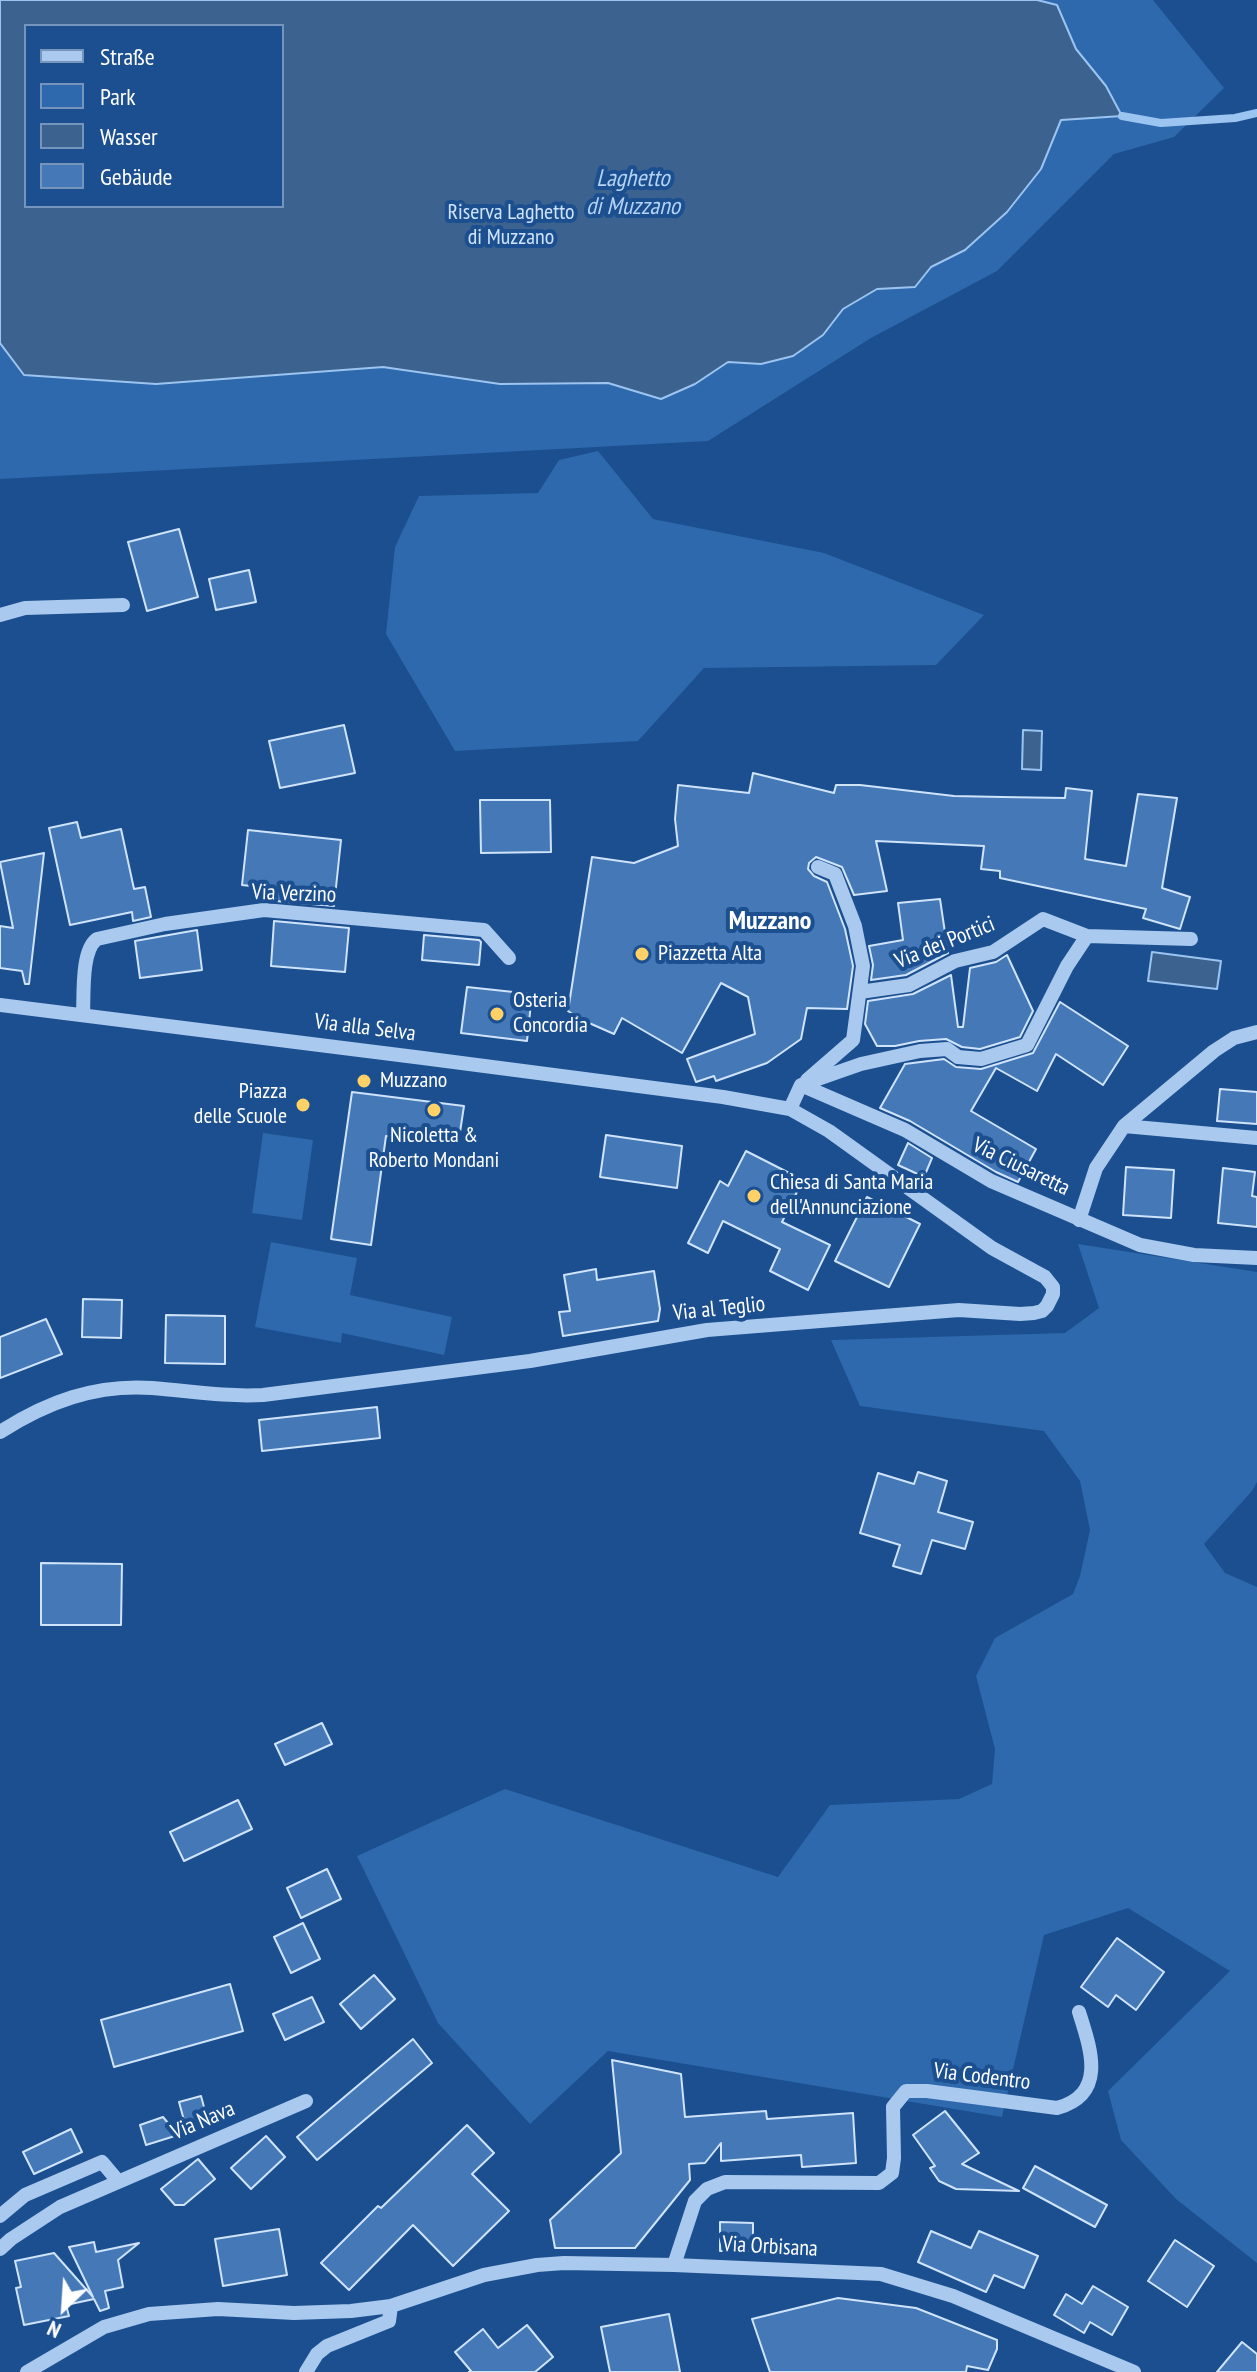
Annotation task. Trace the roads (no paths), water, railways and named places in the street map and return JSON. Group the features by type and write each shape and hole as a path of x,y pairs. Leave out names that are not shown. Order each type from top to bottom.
{"street":[{"path":"0,615 25,608 123,605"},
{"path":"790,1109 801,1085 853,1040 860,992 863,966 855,926 835,874 818,867"},
{"name":"Via Verzino","path":"83,1015 87,956 97,939 165,924 264,910 484,930 509,958"},
{"name":"Via dei Portici","path":"860,992 909,985 955,961 993,952 1043,919 1087,936"},
{"path":"801,1085 861,1064 920,1051 947,1049 958,1057 981,1059 1027,1045 1067,966 1087,936 1191,939"},
{"name":"Via alla Selva","path":"0,1005 723,1097"},
{"path":"1079,1220 1096,1168 1124,1126 1214,1051 1234,1038 1257,1032"},
{"name":"Via Ciusaretta","path":"801,1085 905,1130 991,1181 1140,1245 1194,1255 1257,1258"},
{"name":"Via al Teglio","path":"0,1432 22,1417 67,1397 117,1388 150,1388 221,1396 263,1395 530,1361 707,1330 959,1310 1020,1314 1042,1311 1047,1306 1053,1287 1045,1277 992,1248 829,1131 790,1109 723,1097"},
{"path":"1124,1126 1257,1138"},
{"name":"Via Codentro","path":"674,2265 695,2201 707,2189 725,2182 879,2183 892,2173 893,2107 906,2091 1057,2108 1074,2103 1089,2085 1090,2073 1091,2051 1079,2012"},
{"name":"Via Nava","path":"0,2249 60,2207 306,2101"},
{"path":"0,2216 25,2195 102,2162 118,2181"},
{"name":"Via Orbisana","path":"27,2372 104,2327 149,2314 218,2309 294,2313 351,2311 391,2306 484,2275 564,2263 881,2274 953,2296 1134,2372"},
{"name":"Via Orbisana","path":"306,2372 317,2354 327,2346 389,2321 391,2306"}],"water":[{"name":"Laghetto di Muzzano","path":"0,0 1037,0 1057,5 1076,49 1106,86 1122,116 1061,120 1041,169 1007,212 965,250 931,267 915,287 877,289 843,309 823,335 793,356 761,364 728,362 695,384 661,399 608,383 500,384 383,367 156,384 24,375 0,343"},
{"path":"1023,730 1042,731 1041,770 1022,769"},
{"path":"1152,952 1221,961 1217,989 1148,981"}],"waterway":[{"path":"1122,116 1161,123 1235,118 1257,113"}],"place":[{"name":"Piazzetta Alta","path":"642,954"},
{"name":"Osteria Concordia","path":"497,1014"},
{"name":"Muzzano","path":"364,1081"},
{"name":"Piazza delle Scuole","path":"303,1105"},
{"name":"Nicoletta & Roberto Mondani","path":"434,1110"},
{"name":"Chiesa di Santa Maria dell'Annunciazione","path":"754,1196"}],"district":[{"name":"Muzzano","path":"770,922"}],"park label":[{"name":"Riserva Laghetto di Muzzano","path":"511,226"}]}
